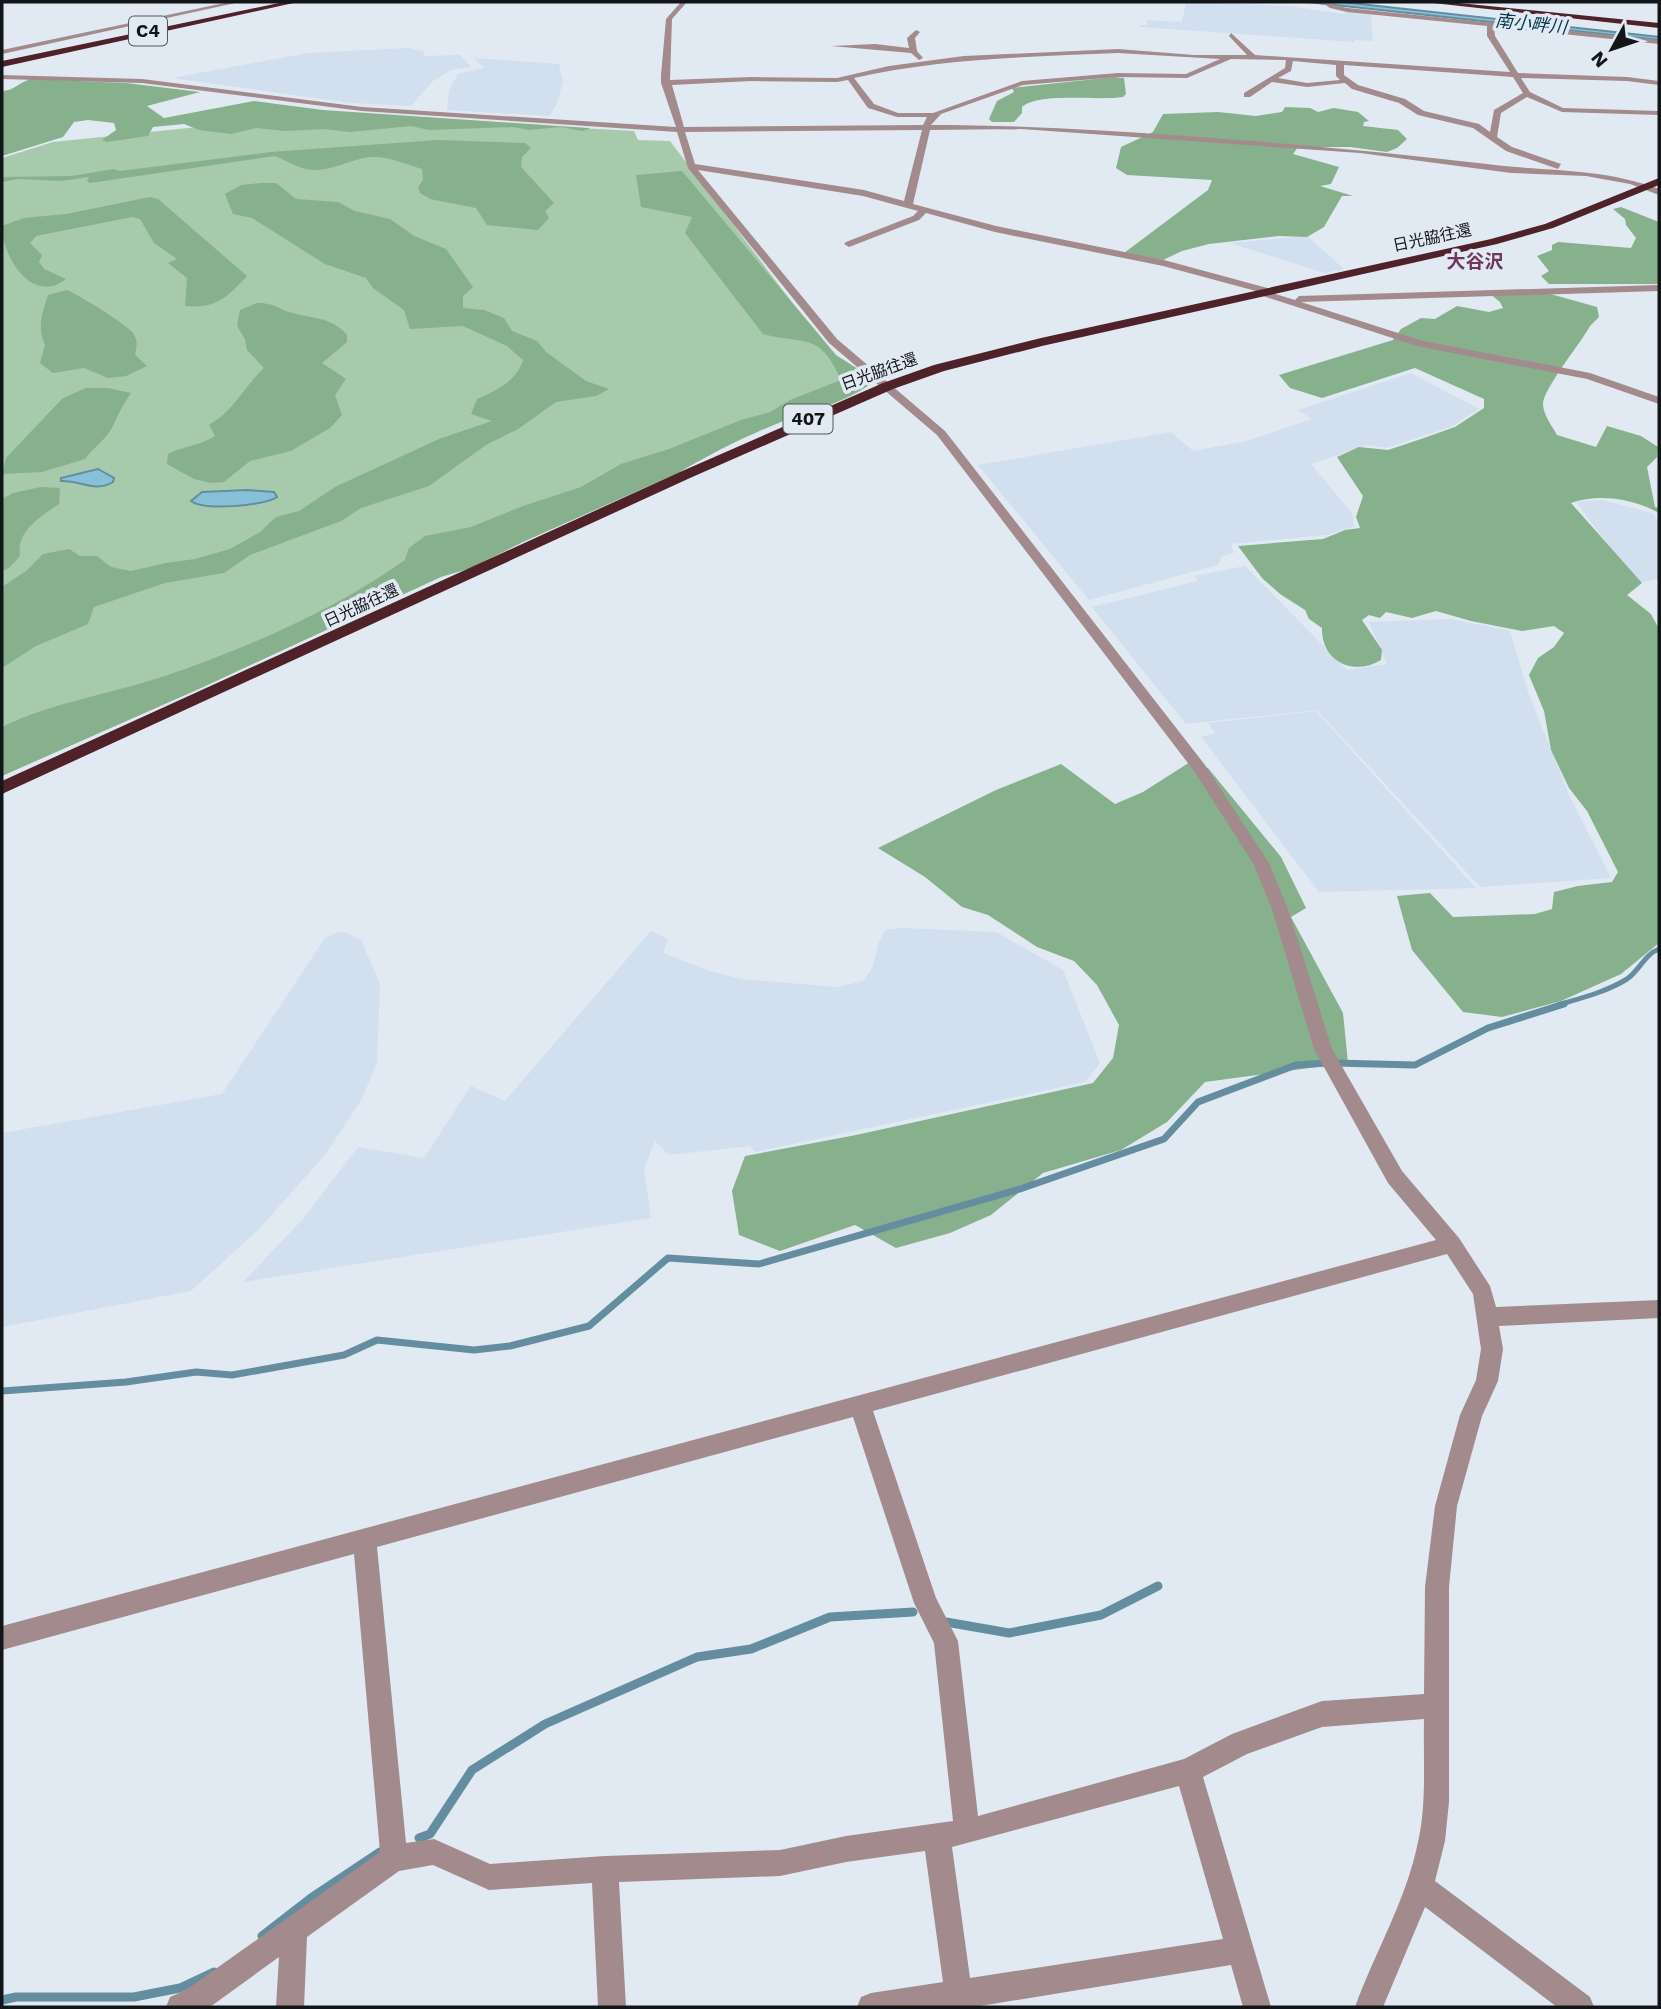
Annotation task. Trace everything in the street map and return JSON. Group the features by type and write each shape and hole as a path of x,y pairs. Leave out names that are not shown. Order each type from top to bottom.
{"highway":[{"name":"C4","path":"2,62 273,2"},
{"name":"C4","path":"2,62 294,2"},
{"path":"1428,2 1659,24"},
{"path":"1457,2 1659,24"},
{"name":"日光脇往還","path":"2,788 697,470 888,386 972,359 1493,242 1549,226 1655,187"}],"street":[{"path":"2,52 237,2"},
{"path":"684,2 669,19 665,83 691,166 833,341 941,433 1200,768 1261,863 1280,909 1323,1049 1388,1165 1452,1244 1483,1292 1493,1349 1487,1381 1471,1415 1446,1506 1437,1587 1436,1802 1432,1841 1420,1887 1369,2007"},
{"path":"1327,4 1659,42"},
{"path":"1490,24 1491,36 1528,94 1562,110 1659,113"},
{"path":"916,32 911,38 913,51 924,63"},
{"path":"1231,36 1252,56"},
{"path":"835,46 913,51"},
{"path":"857,56 858,46"},
{"path":"665,83 853,77 924,63 1006,55 1118,51 1252,56 1340,64 1478,71 1516,77 1627,79 1659,83"},
{"path":"1003,66 1006,55"},
{"path":"853,77 871,106 897,114 934,115 1006,86 1118,75 1187,76 1230,57"},
{"path":"1247,95 1288,69 1290,59"},
{"path":"1340,64 1340,76 1344,81 1402,101 1421,113 1467,122 1508,149 1570,172"},
{"path":"853,77 857,66"},
{"path":"2,76 142,81 374,110 678,130 1021,127 1360,151 1511,170 1608,176 1655,187"},
{"path":"1002,76 1006,86"},
{"path":"1271,79 1299,86 1331,85 1344,81"},
{"path":"1493,137 1497,112 1528,94"},
{"path":"908,204 927,126 934,115"},
{"path":"691,166 852,191 995,229 1164,263 1264,292 1421,344 1590,376 1659,401"},
{"path":"849,244 916,218 924,209"},
{"path":"1283,299 1409,296 1550,288 1659,288"},
{"path":"2,1639 1452,1244"},
{"path":"1489,1317 1659,1309"},
{"path":"860,1405 926,1604 946,1641 967,1832"},
{"path":"365,1541 394,1858"},
{"path":"180,2007 196,2000 394,1858 434,1852 489,1877 605,1869 780,1863 846,1849 967,1832 1188,1772 1241,1743 1322,1714 1436,1706"},
{"path":"1188,1772 1257,2007"},
{"path":"937,1838 959,2000"},
{"path":"605,1869 612,2007"},
{"path":"1420,1887 1580,2007"},
{"path":"290,2007 294,1931"},
{"path":"871,2007 959,2000 1240,1950"}],"shaded area":[{"path":"1186,2 1291,6 1342,14 1350,11 1371,13 1373,41 1354,42 1140,27 1147,25 1147,20 1182,22"},
{"path":"408,48 424,51 424,56 460,55 471,67 451,70 433,81 411,106 351,103 172,78 308,53"},
{"path":"474,58 559,64 563,82 556,106 549,116 447,110 449,90 458,74 484,68"},
{"path":"1307,236 1344,269 1325,273 1230,243"},
{"path":"1411,373 1479,409 1453,426 1387,448 1367,445 1311,464 1352,513 1354,527 1326,535 1231,544 1234,553 1222,556 1218,565 1089,600 978,465 1171,432 1193,451 1247,441 1312,419 1298,410"},
{"path":"1602,500 1652,513 1659,521 1659,579 1637,583 1576,502"},
{"path":"1245,566 1347,670 1387,664 1369,622 1452,619 1510,631 1528,692 1569,795 1611,878 1480,887 1317,710 1186,724 1092,607 1198,581 1194,576"},
{"path":"1316,711 1476,888 1319,892 1201,737 1215,733 1208,723"},
{"path":"901,928 996,932 1063,970 1100,1063 1085,1082 755,1152 750,1146 669,1155 655,1141 644,1169 651,1218 243,1282 303,1219 358,1147 424,1158 471,1086 505,1101 651,931 668,939 663,953 709,971 741,979 836,987 864,981 873,966 878,944 885,930"},
{"path":"338,932 361,940 380,984 377,1062 362,1099 325,1155 258,1230 191,1291 2,1327 2,1133 222,1094 325,938"}],"green space":[{"path":"1124,78 1126,94 1123,97 1042,100 1022,107 1022,113 1014,122 992,122 989,119 997,101 1014,92 1012,88"},
{"path":"31,79 126,83 200,92 147,106 164,118 254,101 323,110 589,128 589,129 582,131 561,127 529,130 513,127 429,130 411,126 350,132 256,128 231,134 199,130 184,124 153,127 148,136 107,142 102,140 116,130 114,123 88,120 74,122 63,137 2,156 2,91 10,90"},
{"path":"1285,107 1310,108 1318,112 1334,108 1358,112 1369,121 1364,122 1363,126 1398,130 1407,139 1387,152 1350,147 1298,147 1293,154 1339,167 1331,184 1320,186 1353,196 1342,196 1324,227 1307,237 1279,236 1209,244 1182,251 1163,260 1124,253 1208,190 1212,180 1127,175 1116,168 1121,147 1153,132 1163,114 1218,112 1256,116 1282,112"},
{"path":"325,114 634,131 638,140 670,141 853,383 2,757 2,158 53,142"},
{"path":"438,140 525,143 531,148 522,157 521,167 554,203 545,211 549,218 538,230 487,225 476,208 430,199 420,193 418,187 423,180 422,169 379,157 364,158 322,170 305,169 275,156 90,183 87,181 89,177 61,181 18,179 2,182 2,177 72,176 271,152"},
{"path":"682,171 836,355 858,369 871,384 838,401 755,433 678,473 471,568 441,577 2,776 2,727 21,718 165,676 228,653 349,596 405,560 409,548 425,536 471,527 581,487 621,464 770,412 790,400 841,380 833,364 818,347 800,340 763,334 685,233 692,217 641,207 636,175"},
{"path":"276,183 296,199 338,202 355,211 390,219 414,236 446,249 473,287 463,296 463,308 484,310 504,318 512,331 537,341 546,352 586,381 609,389 596,396 556,402 518,429 486,445 429,486 361,508 341,521 250,555 224,573 165,583 94,607 88,624 36,646 2,668 2,587 26,571 43,554 69,549 80,556 97,556 111,567 131,571 195,559 230,549 260,532 276,517 299,511 335,487 439,439 492,421 471,414 477,399 511,380 523,360 507,346 463,326 410,329 404,310 373,288 366,278 325,264 252,218 233,214 225,194 241,185"},
{"path":"150,197 158,199 247,276 220,300 205,306 185,306 187,278 168,263 177,259 154,243 140,219 132,217 36,236 30,243 42,255 39,262 44,269 66,279 53,286 31,282 21,274 7,251 2,226 24,218 66,214"},
{"path":"1621,207 1659,222 1659,284 1549,284 1541,276 1549,271 1537,256 1552,250 1552,245 1558,242 1631,248 1636,238 1626,225 1625,219 1613,209"},
{"path":"67,290 129,329 136,341 135,355 147,366 126,376 108,378 84,368 53,373 40,363 45,345 41,320 48,295"},
{"path":"1536,290 1597,307 1599,317 1590,326 1544,398 1545,413 1557,435 1596,447 1607,426 1641,436 1658,447 1657,457 1647,467 1655,507 1659,508 1659,513 1639,504 1616,499 1593,498 1571,503 1642,583 1627,595 1651,614 1659,629 1659,943 1621,974 1561,1001 1502,1017 1463,1012 1412,950 1397,896 1430,893 1453,917 1535,914 1552,909 1554,892 1612,882 1618,872 1587,811 1569,788 1551,750 1544,711 1529,675 1538,658 1554,647 1564,633 1554,626 1522,631 1436,611 1412,618 1386,612 1380,618 1369,615 1362,620 1382,650 1381,660 1360,667 1350,666 1333,657 1323,640 1322,628 1309,619 1305,610 1262,578 1238,546 1323,539 1345,530 1360,528 1356,517 1363,496 1337,457 1359,447 1388,450 1455,427 1484,408 1484,399 1415,368 1322,398 1290,388 1279,375 1393,340 1401,329 1421,318 1435,319 1457,306 1489,312 1503,308 1490,294"},
{"path":"257,303 329,322 347,335 347,342 322,363 346,379 335,395 342,415 330,428 291,451 250,461 224,482 210,483 194,479 167,464 168,454 215,436 209,425 232,406 264,368 247,350 245,339 237,326 240,310"},
{"path":"86,388 108,388 131,393 109,432 85,459 42,472 2,474 6,458 63,398"},
{"path":"41,487 60,488 59,504 31,526 22,539 20,556 9,568 2,571 2,499 13,493"},
{"path":"1190,762 1208,768 1281,857 1306,908 1291,917 1343,1013 1348,1063 1205,1082 1167,1122 1121,1150 1043,1173 991,1215 950,1233 896,1248 855,1225 780,1251 739,1235 732,1191 745,1156 856,1135 1093,1083 1113,1058 1119,1025 1097,985 1074,961 1037,947 988,915 962,907 925,877 878,848 996,790 1061,764 1115,804 1143,792"}],"water":[{"name":"南小畔川","path":"1307,2 1342,2 1659,37 1659,40"},
{"path":"98,469 114,478 113,482 94,486 61,481 61,478"},
{"path":"202,492 274,492 277,497 260,503 234,506 208,506 191,501"}],"waterway":[{"path":"1558,1005 1619,984 1659,949"},
{"path":"1334,1063 1415,1065 1488,1028 1564,1004"},
{"path":"2,1391 126,1382 196,1372 232,1375 344,1355 377,1340 474,1350 510,1346 589,1326 668,1258 759,1264 1020,1189 1164,1139 1198,1102 1296,1065 1327,1063"},
{"path":"946,1622 1009,1633 1101,1615 1158,1586"},
{"path":"419,1838 430,1834 472,1770 545,1724 697,1657 751,1649 830,1617 913,1612"},
{"path":"262,1936 311,1898 380,1852"},
{"path":"2,2000 16,1997 134,1997 180,1988 214,1972"}],"district":[{"name":"大谷沢","path":"1475,261"}]}
